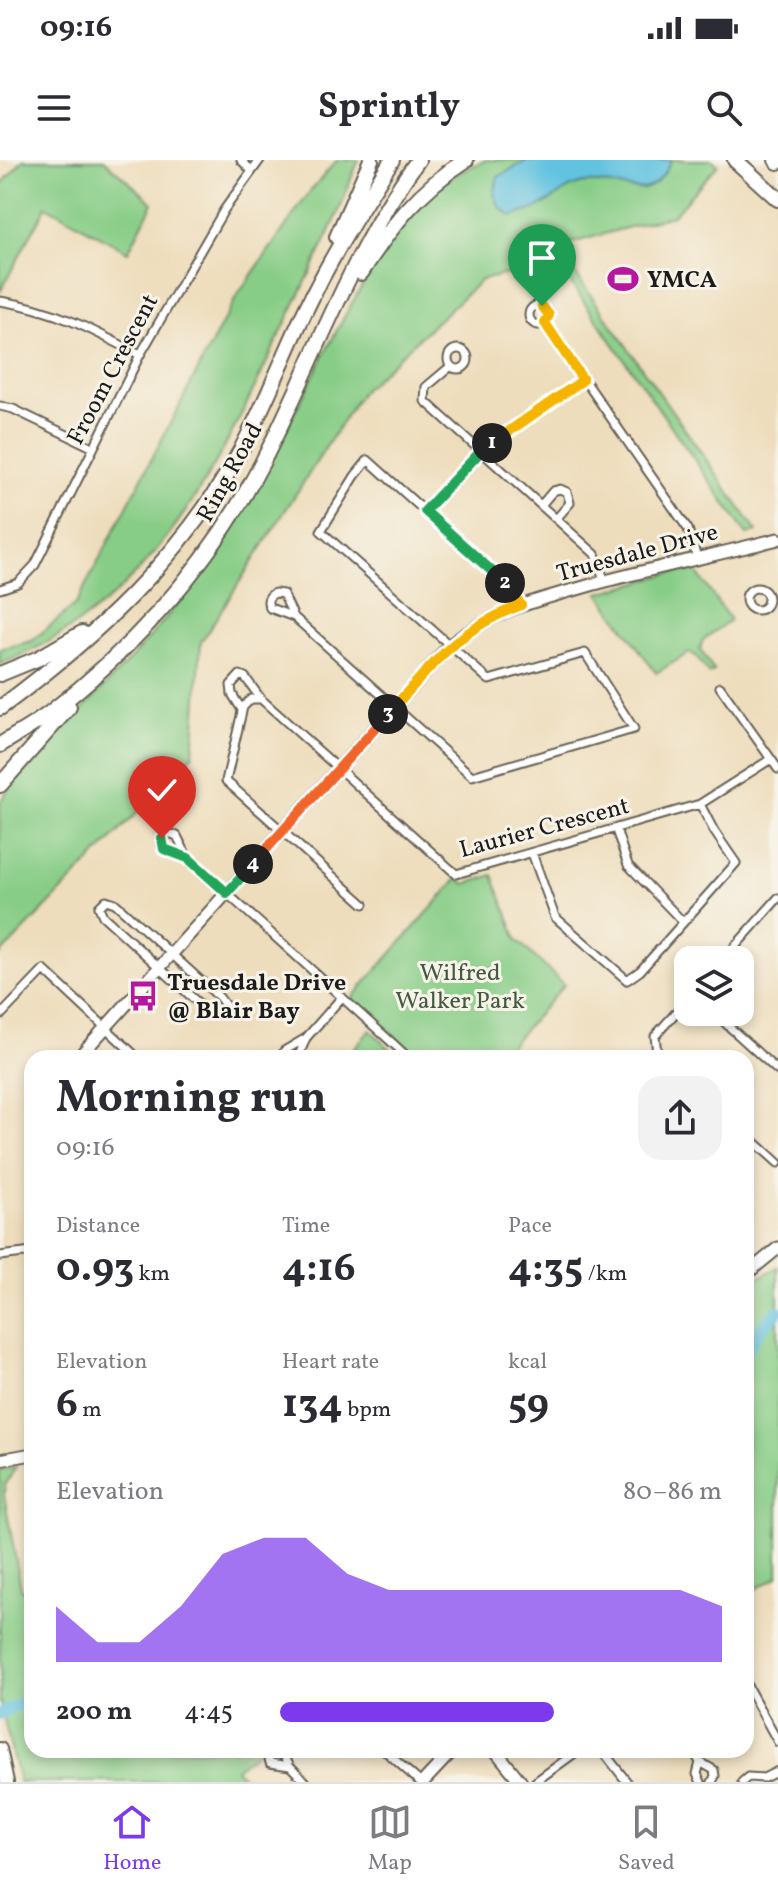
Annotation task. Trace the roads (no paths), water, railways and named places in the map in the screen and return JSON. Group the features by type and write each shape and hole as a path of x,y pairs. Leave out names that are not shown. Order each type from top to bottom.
{"highway":[{"path":"316,289 371,160"},
{"name":"Ring Road","path":"0,708 47,674 143,587 188,530 237,457 316,289 392,160"},
{"name":"Ring Road","path":"0,745 50,713 132,640 189,578 214,545 261,464 364,248 418,160"},
{"path":"328,323 370,257 406,209 441,176 466,160"},
{"path":"735,160 778,199"},
{"path":"0,674 39,658 77,637 143,587"},
{"path":"0,785 34,744 132,640"}],"main road":[{"path":"0,1749 7,1782"}],"street":[{"path":"241,160 251,170"},
{"name":"Froom Crescent","path":"0,589 18,583 35,565 140,355 211,231 260,160"},
{"path":"0,301 34,306 70,319 140,355"},
{"path":"545,323 688,529 697,558"},
{"path":"451,366 426,387 425,401 595,554 605,582"},
{"path":"425,511 481,451 583,380"},
{"path":"0,406 13,409 92,447"},
{"path":"294,617 472,776 634,729 585,653 489,680 321,531 368,460 509,587 521,605"},
{"path":"542,504 553,491 560,489 567,492 570,503 557,518"},
{"name":"Truesdale Drive","path":"85,1050 450,645 492,616 521,605 697,558 777,542"},
{"path":"767,598 778,597"},
{"path":"242,710 232,694 231,685 240,675 245,677 261,699 339,769"},
{"path":"720,687 778,769"},
{"path":"261,699 251,699 242,710 226,781 364,904"},
{"name":"Laurier Crescent","path":"339,769 456,874 700,804 771,759"},
{"path":"532,853 555,917 627,980 640,971 736,863 700,804"},
{"path":"616,830 628,865 683,922"},
{"path":"188,858 400,1050"},
{"path":"735,946 778,898"},
{"path":"106,900 115,903 219,997 225,1005 223,1011 219,1014 207,1011 159,967 103,916 101,903 106,900"},
{"path":"0,1016 44,970 129,1050"},
{"path":"286,1050 306,1038 342,997"},
{"path":"657,1050 655,1036 674,1015"},
{"path":"728,1026 778,1071"},
{"path":"301,1050 306,1038"},
{"path":"754,1141 778,1163"},
{"path":"754,1267 778,1248"},
{"path":"0,1256 24,1253"},
{"path":"754,1269 778,1259"},
{"path":"0,1460 24,1456"},
{"path":"754,1698 778,1742"},
{"path":"268,1758 270,1763 290,1766"},
{"path":"286,1758 306,1782"},
{"path":"394,1758 422,1782 445,1758"},
{"path":"502,1758 521,1782"},
{"path":"535,1782 568,1758"},
{"path":"608,1758 627,1782"},
{"path":"697,1758 714,1770 712,1782"},
{"path":"700,1762 697,1774 701,1782"},
{"path":"742,1782 748,1777 764,1780 778,1771"}],"water":[{"path":"528,160 671,160 662,176 647,188 580,184 537,208 511,216 500,207 494,194 498,177"}],"waterway":[{"path":"754,1338 778,1311"},
{"path":"0,1714 24,1702"}],"place":[{"name":"YMCA","path":"623,279"},
{"name":"Truesdale Drive @ Blair Bay","path":"143,996"}],"park label":[{"name":"Wilfred Walker Park","path":"460,986"}]}
